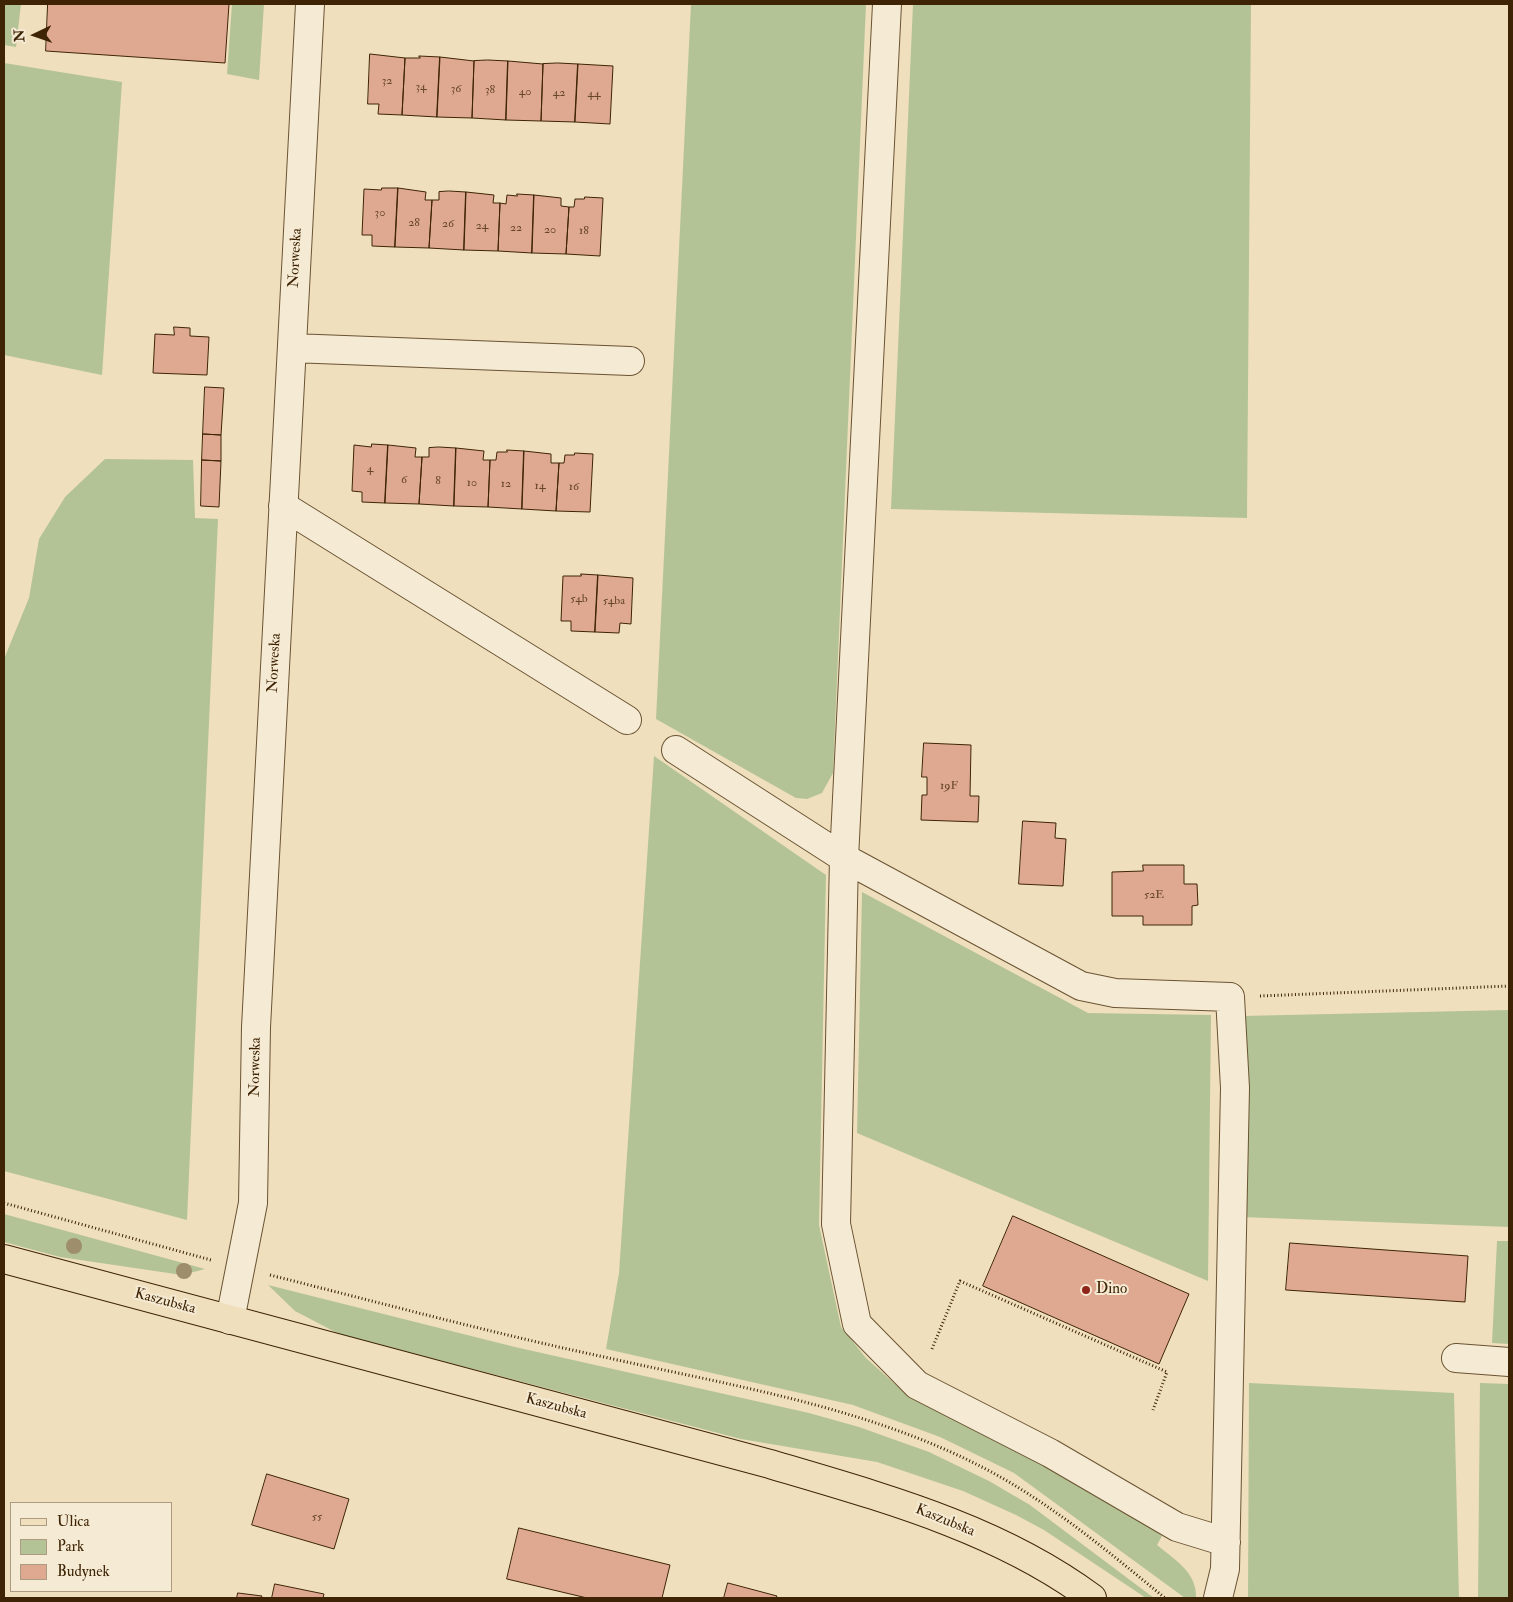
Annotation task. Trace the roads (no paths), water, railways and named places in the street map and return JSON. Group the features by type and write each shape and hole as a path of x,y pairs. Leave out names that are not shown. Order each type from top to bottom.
{"main road":[{"name":"Kaszubska","path":"4,1259 770,1464 873,1495 973,1531 1034,1561 1092,1598"}],"street":[{"name":"Norweska","path":"230,1320 253,1203 256,1027 310,4"},
{"path":"887,4 844,858 836,1224 857,1324 917,1385 1050,1453 1177,1527 1226,1542"},
{"path":"292,348 630,361"},
{"path":"283,506 627,720"},
{"path":"676,750 844,858 1081,986 1114,993 1230,997 1235,1088 1226,1542 1225,1569 1218,1598"},
{"path":"1456,1358 1509,1362"}],"place":[{"name":"Dino","path":"1086,1290"}]}
